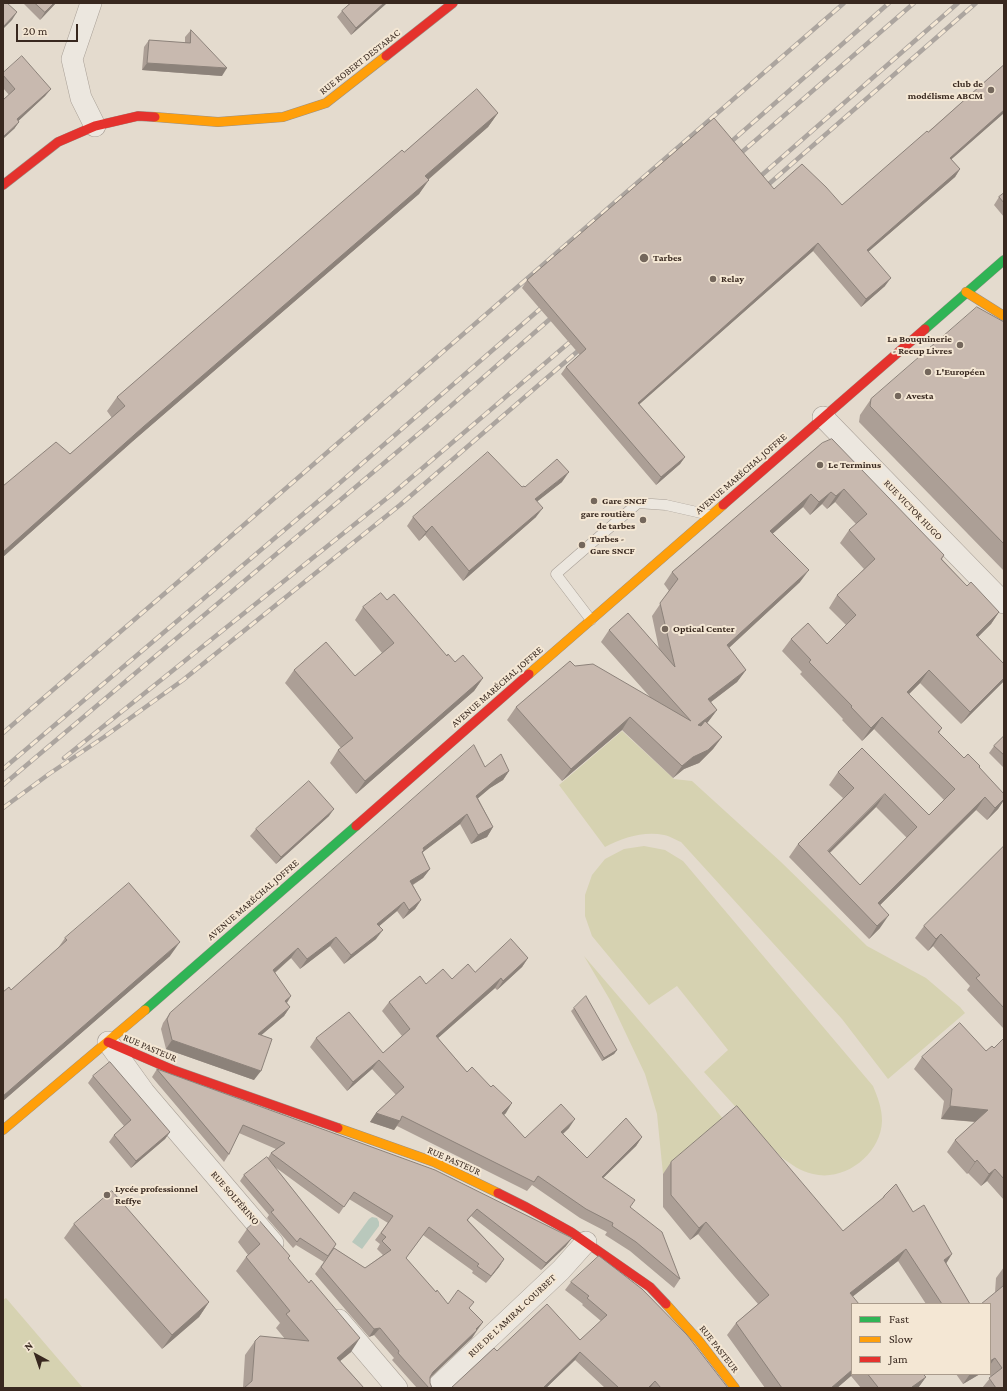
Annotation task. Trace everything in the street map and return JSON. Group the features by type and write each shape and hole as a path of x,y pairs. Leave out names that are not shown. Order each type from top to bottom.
{"main road":[{"name":"RUE ROBERT DESTARAC","path":"3,185 58,142 95,126 138,116 218,122 283,117 326,103 453,3"},
{"name":"AVENUE MARÉCHAL JOFFRE","path":"3,1130 108,1042 710,515 1004,260"},
{"path":"966,292 1004,316"},
{"name":"RUE PASTEUR","path":"108,1042 173,1070 434,1162 526,1207 571,1232 650,1287 700,1341 735,1388"}],"street":[{"path":"91,3 72,59 82,98 95,126"},
{"name":"RUE VICTOR HUGO","path":"823,417 1004,603"},
{"name":"RUE SOLFÉRINO","path":"108,1042 144,1092 284,1255"},
{"name":"RUE DE L'AMIRAL COURBET","path":"436,1388 561,1270 586,1242"},
{"path":"325,1303 397,1388"}],"lane":[{"path":"591,620 556,574 638,503 666,505 710,515"}],"shaded area":[{"path":"622,731 674,779 692,781 781,862 867,946 926,978 965,1013 888,1079 842,1019 681,842 671,837 648,834 626,838 605,847 559,785"},
{"path":"644,846 665,850 683,861 873,1086 881,1112 882,1121 880,1133 868,1154 859,1163 837,1174 825,1175 813,1174 804,1171 781,1157 704,1072 728,1050 677,986 649,1005 592,936 585,916 585,895 592,875 605,859 624,849"},
{"path":"584,956 725,1121 663,1174 657,1114 645,1074 610,1000"},
{"path":"372,1217 377,1218 379,1226 362,1249 352,1242"},
{"path":"6,1298 83,1388 3,1388 3,1300"}],"building":[{"path":"3,3 7,3 17,12 3,27"},
{"path":"35,3 54,3 45,12"},
{"path":"351,3 384,3 356,28 342,11"},
{"path":"191,30 227,68 147,63 149,40 190,43"},
{"path":"22,56 51,89 17,119 19,122 3,137 3,100 15,89 3,73"},
{"path":"1004,65 1004,110 950,158 960,169 867,250 891,278 866,299 818,243 638,403 685,457 661,477 566,367 586,349 527,280 714,118 774,189 802,164 842,205"},
{"path":"477,89 498,113 425,176 429,180 143,427 3,552 3,486 56,442 70,454 125,406 117,397 402,150 404,152"},
{"path":"1004,193 1004,203 999,197"},
{"path":"977,307 1004,322 1004,544 870,406 871,399"},
{"path":"832,439 944,555 941,559 967,586 971,582 999,612 976,635 1004,664 1004,678 970,712 929,670 907,692 942,728 938,732 964,758 968,754 980,766 979,767 1004,794 1004,799 995,808 985,797 878,903 889,915 877,926 798,844 854,788 838,772 862,748 929,815 955,789 882,717 871,728 851,707 852,706 809,662 811,660 791,639 808,623 827,644 856,615 837,595 875,559 849,530 867,514 844,489 836,496 831,492 819,502 811,494 770,531 809,570 727,645 746,670 708,699 717,710 698,725 701,726 705,721 722,737 708,750 693,757 682,766 630,717 571,769 516,707 570,661 575,666 593,664 691,721 609,630 628,613 675,667 660,603 678,579 672,572 822,443","holes":["885,794 917,827 860,885 828,851"]},
{"path":"488,452 522,487 525,487 557,459 569,472 535,499 543,508 469,571 432,526 426,532 413,517"},
{"path":"381,593 387,600 394,594 447,656 448,654 455,662 463,655 483,678 365,781 338,750 353,738 294,670 326,642 355,676 394,643 363,607"},
{"path":"1004,736 1004,755 994,746"},
{"path":"474,745 485,767 501,754 509,771 496,779 476,796 493,827 478,835 467,814 423,848 424,850 422,852 430,869 410,881 421,900 409,910 404,902 377,924 383,930 351,955 336,937 307,959 298,948 273,970 291,996 285,1001 290,1007 258,1034 272,1039 261,1071 172,1040 167,1019 170,1013"},
{"path":"309,781 334,809 281,857 256,829"},
{"path":"1004,846 1004,1008 976,978 980,975 941,934 936,939 924,926"},
{"path":"129,883 180,942 3,1096 3,992 9,987 11,990 67,940 65,938"},
{"path":"511,939 528,958 503,981 501,978 436,1036 467,1072 472,1067 491,1087 493,1085 512,1103 502,1113 525,1138 561,1104 575,1119 561,1132 587,1158 626,1118 642,1137 602,1177 635,1200 630,1207 662,1232 680,1279 636,1242 612,1226 613,1223 586,1209 538,1176 534,1182 402,1116 400,1121 376,1113 404,1087 379,1060 353,1082 316,1038 349,1012 383,1053 410,1029 389,1002 420,976 426,984 443,969 452,979 468,964 475,972"},
{"path":"586,996 617,1050 604,1058 574,1008"},
{"path":"960,1023 986,1051 992,1046 994,1048 1004,1038 1004,1179 995,1169 989,1174 977,1160 975,1162 955,1140 988,1110 950,1106 952,1089 922,1057"},
{"path":"110,1062 170,1132 136,1161 114,1135 131,1120 93,1076"},
{"path":"157,1069 435,1170 572,1238 546,1263 477,1209 467,1220 504,1259 491,1276 477,1266 479,1264 429,1227 406,1258 436,1292 437,1290 448,1304 458,1290 474,1302 469,1308 483,1322 476,1329 477,1330 433,1372 430,1377 432,1388 429,1388 398,1353 399,1351 380,1328 374,1329 321,1267 334,1248 365,1268 391,1250 382,1241 386,1237 381,1233 393,1216 354,1192 344,1207 271,1153 285,1143 243,1125 229,1154"},
{"path":"737,1106 843,1231 884,1197 896,1184 913,1212 924,1205 952,1254 944,1260 969,1303 941,1303 906,1249 850,1293 858,1303 851,1303 851,1371 831,1388 782,1388 736,1323 769,1295 706,1222 699,1228 671,1195 671,1162"},
{"path":"267,1157 336,1244 328,1256 300,1238 297,1242 271,1212 274,1210 244,1175"},
{"path":"112,1191 209,1302 172,1335 74,1224"},
{"path":"258,1219 290,1256 288,1258 309,1283 311,1280 360,1338 337,1358 364,1388 244,1388 252,1381 255,1341 260,1336 309,1341 286,1314 290,1311 246,1257 260,1244 247,1229"},
{"path":"599,1256 642,1289 687,1335 728,1388 661,1388 655,1381 648,1388 619,1388 580,1352 543,1388 451,1388 494,1348 497,1351 547,1304 580,1340 607,1315 587,1298 589,1296 571,1282"},
{"path":"1004,1274 1004,1388 996,1388 989,1378 1002,1368 995,1358 991,1360 991,1303 982,1303 1003,1286"},
{"path":"869,1375 924,1375 926,1377 912,1387 913,1388 879,1388"}],"railway":[{"path":"3,733 844,3"},
{"path":"724,148 889,3"},
{"path":"734,159 914,3"},
{"path":"755,181 958,3"},
{"path":"762,190 976,3"},
{"path":"3,769 342,481 548,302"},
{"path":"3,785 429,425 558,312"},
{"path":"64,758 391,495 578,335"},
{"path":"3,808 183,680 400,505 586,344"}],"traffic: fast":[{"path":"925,329 1004,260"},
{"path":"145,1010 356,826"}],"traffic: slow":[{"path":"155,117 218,122 283,117 326,103 386,56"},
{"path":"966,292 1004,316"},
{"path":"529,674 723,505"},
{"path":"3,1130 145,1010"},
{"path":"338,1128 434,1162 498,1193"},
{"path":"666,1304 699,1341 735,1388"}],"traffic: jam":[{"path":"386,56 453,3"},
{"path":"3,185 58,142 95,126 138,116 155,117"},
{"path":"723,505 925,329"},
{"path":"356,826 529,674"},
{"path":"108,1042 173,1070 338,1128"},
{"path":"498,1193 571,1232 650,1287 666,1304"}],"place":[{"name":"club de modélisme ABCM","path":"991,90"},
{"name":"Tarbes","path":"644,258"},
{"name":"Relay","path":"713,279"},
{"name":"La Bouquinerie - Recup Livres","path":"960,345"},
{"name":"L'Européen","path":"928,372"},
{"name":"Avesta","path":"898,396"},
{"name":"Le Terminus","path":"820,465"},
{"name":"Gare SNCF","path":"594,501"},
{"name":"gare routière de tarbes","path":"643,520"},
{"name":"Tarbes - Gare SNCF","path":"582,545"},
{"name":"Optical Center","path":"665,629"},
{"name":"Lycée professionnel Reffye","path":"107,1195"}]}
